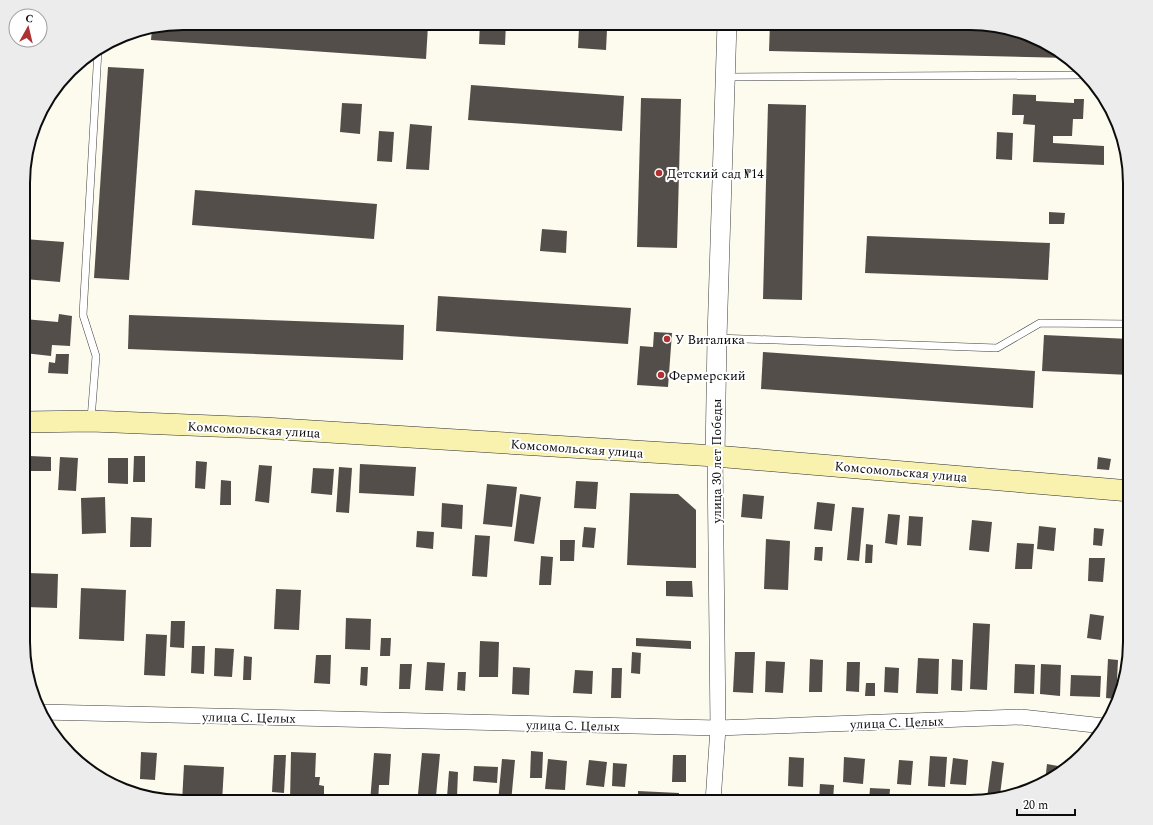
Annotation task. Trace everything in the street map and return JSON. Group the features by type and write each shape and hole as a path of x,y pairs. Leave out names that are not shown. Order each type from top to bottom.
{"main road":[{"name":"Комсомольская улица","path":"30,422 91,421 264,428 715,456 1123,489"}],"street":[{"name":"улица 30 лет Победы","path":"713,795 718,728 715,456 717,338 727,30"},
{"name":"улица С. Целых","path":"47,712 718,728 1021,717 1098,725"}],"lane":[{"path":"91,421 96,356 83,315 98,56"},
{"path":"726,77 1078,75"},
{"path":"717,338 997,348 1040,323 1123,324"}],"building":[{"path":"173,30 428,30 426,59 151,40 152,33"},
{"path":"480,30 506,30 505,45 479,44"},
{"path":"579,30 607,30 606,50 578,48"},
{"path":"770,30 980,30 1019,38 1046,50 1057,58 769,51"},
{"path":"108,67 144,69 129,280 94,278"},
{"path":"471,85 624,96 622,131 468,120"},
{"path":"1013,94 1036,95 1036,101 1074,103 1074,99 1084,99 1083,119 1073,119 1072,136 1053,136 1053,143 1104,146 1104,165 1033,162 1035,125 1023,124 1024,115 1012,115"},
{"name":"Детский сад №14","path":"641,98 681,99 677,248 637,247"},
{"path":"342,103 362,104 360,134 340,132"},
{"path":"768,104 806,105 802,300 763,299"},
{"path":"410,124 432,126 429,170 406,169"},
{"path":"379,131 394,132 392,162 377,161"},
{"path":"997,132 1013,133 1012,160 996,159"},
{"path":"195,190 377,204 374,239 192,225"},
{"path":"1049,212 1065,213 1064,224 1049,224"},
{"path":"542,229 567,231 566,253 540,251"},
{"path":"867,236 1050,243 1048,280 865,273"},
{"path":"30,239 64,242 60,282 30,280"},
{"path":"438,296 631,308 628,344 436,331"},
{"path":"59,314 72,316 70,346 52,345 51,356 30,354 30,320 58,322"},
{"path":"129,315 404,325 403,360 128,349"},
{"path":"654,332 672,333 668,387 637,385 640,346 653,347"},
{"path":"1044,335 1123,339 1123,375 1042,371"},
{"path":"763,352 1035,371 1033,408 761,389"},
{"path":"56,354 69,354 68,374 48,373 49,362 55,363"},
{"path":"30,456 51,457 51,471 30,471"},
{"path":"134,456 145,456 145,482 133,482"},
{"path":"60,457 78,458 76,491 58,490"},
{"path":"1098,457 1111,459 1109,470 1097,469"},
{"path":"108,458 128,458 128,484 108,483"},
{"path":"196,461 207,462 205,489 195,488"},
{"path":"360,464 416,467 414,496 359,493"},
{"path":"259,465 272,466 269,503 255,501"},
{"path":"339,467 352,468 349,513 336,512"},
{"path":"313,468 334,469 332,495 311,493"},
{"path":"221,480 231,481 231,505 220,505"},
{"path":"576,481 598,482 596,509 574,508"},
{"path":"487,484 517,487 512,527 483,524"},
{"path":"630,493 678,494 696,510 696,568 627,565"},
{"path":"520,494 541,497 534,544 514,541"},
{"path":"743,494 764,496 762,519 741,517"},
{"path":"105,497 106,533 82,534 81,498"},
{"path":"817,502 835,504 832,531 814,529"},
{"path":"442,503 463,505 462,529 441,527"},
{"path":"852,507 864,508 859,561 847,560"},
{"path":"888,514 900,515 897,545 885,543"},
{"path":"909,516 923,517 921,546 907,545"},
{"path":"131,517 152,518 151,547 130,547"},
{"path":"972,520 992,522 989,552 969,550"},
{"path":"1039,526 1056,528 1054,551 1037,549"},
{"path":"584,527 596,528 594,548 582,547"},
{"path":"1094,528 1104,529 1102,546 1093,545"},
{"path":"417,531 434,532 433,549 416,547"},
{"path":"475,535 490,536 487,577 472,576"},
{"path":"766,539 790,541 788,590 764,589"},
{"path":"560,540 575,540 574,561 560,561"},
{"path":"1017,543 1034,544 1032,569 1015,569"},
{"path":"866,544 873,545 872,563 865,563"},
{"path":"815,547 823,547 822,561 814,560"},
{"path":"541,556 553,557 551,585 539,585"},
{"path":"1089,558 1105,558 1103,582 1088,581"},
{"path":"30,573 58,574 57,608 30,607"},
{"path":"666,581 692,581 693,597 666,596"},
{"path":"81,588 126,590 124,641 79,639"},
{"path":"276,589 301,590 299,630 274,629"},
{"path":"1090,614 1104,616 1101,640 1087,638"},
{"path":"346,618 371,619 370,650 345,649"},
{"path":"171,621 185,621 184,648 170,647"},
{"path":"973,623 990,624 987,690 970,689"},
{"path":"146,634 167,635 165,676 144,675"},
{"path":"381,638 391,638 390,656 380,656"},
{"path":"636,638 691,641 691,649 636,646"},
{"path":"480,641 499,642 498,677 479,677"},
{"path":"192,646 205,646 204,674 191,673"},
{"path":"215,648 234,649 232,677 214,676"},
{"path":"632,652 641,653 640,674 631,673"},
{"path":"735,652 755,652 753,693 733,692"},
{"path":"316,655 331,655 330,684 314,683"},
{"path":"244,656 252,657 251,680 243,680"},
{"path":"918,658 939,659 938,694 916,693"},
{"path":"810,659 823,660 822,692 809,692"},
{"path":"952,659 963,660 962,691 951,690"},
{"path":"1108,659 1118,660 1117,686 1112,699 1106,698"},
{"path":"766,661 785,662 783,693 765,692"},
{"path":"427,662 445,663 443,691 425,690"},
{"path":"847,662 860,662 859,692 846,691"},
{"path":"400,664 412,664 410,689 399,689"},
{"path":"1015,664 1035,665 1034,694 1014,693"},
{"path":"1041,664 1061,665 1060,696 1040,694"},
{"path":"361,667 368,667 367,686 360,685"},
{"path":"513,667 530,668 529,695 512,694"},
{"path":"885,667 899,668 898,693 884,692"},
{"path":"612,668 622,668 621,698 611,698"},
{"path":"575,670 593,671 592,694 573,693"},
{"path":"458,672 466,672 465,691 457,690"},
{"path":"1071,675 1101,676 1100,697 1070,696"},
{"path":"866,683 875,683 875,696 865,696"},
{"path":"531,751 543,752 542,778 530,778"},
{"path":"141,752 157,753 155,780 140,779"},
{"path":"291,752 316,753 315,777 320,777 319,785 324,786 324,795 290,795"},
{"path":"374,753 391,754 389,785 379,785 378,795 371,795"},
{"path":"422,753 440,754 436,795 418,794"},
{"path":"274,755 286,755 284,793 272,792"},
{"path":"673,755 686,755 686,782 672,782"},
{"path":"930,756 947,757 945,787 928,786"},
{"path":"789,757 804,758 803,787 788,786"},
{"path":"844,757 865,759 863,784 843,782"},
{"path":"953,758 968,760 966,785 950,784"},
{"path":"502,759 515,760 512,795 499,795"},
{"path":"548,759 567,761 565,790 545,789"},
{"path":"589,760 607,762 604,787 586,785"},
{"path":"899,760 913,761 911,785 897,784"},
{"path":"992,761 1004,763 1000,792 988,794"},
{"path":"613,763 627,764 625,787 612,786"},
{"path":"1047,764 1058,766 1055,769 1046,775"},
{"path":"184,765 224,767 222,795 182,795"},
{"path":"474,766 498,767 497,783 473,781"},
{"path":"449,771 458,772 457,795 447,795"},
{"path":"820,784 834,785 833,795 819,795"},
{"path":"870,788 890,789 890,795 870,795"},
{"path":"638,791 679,793 679,795 638,795"}],"place":[{"name":"Детский сад №14","path":"659,173"},
{"name":"У Виталика","path":"667,339"},
{"name":"Фермерский","path":"661,375"}]}
